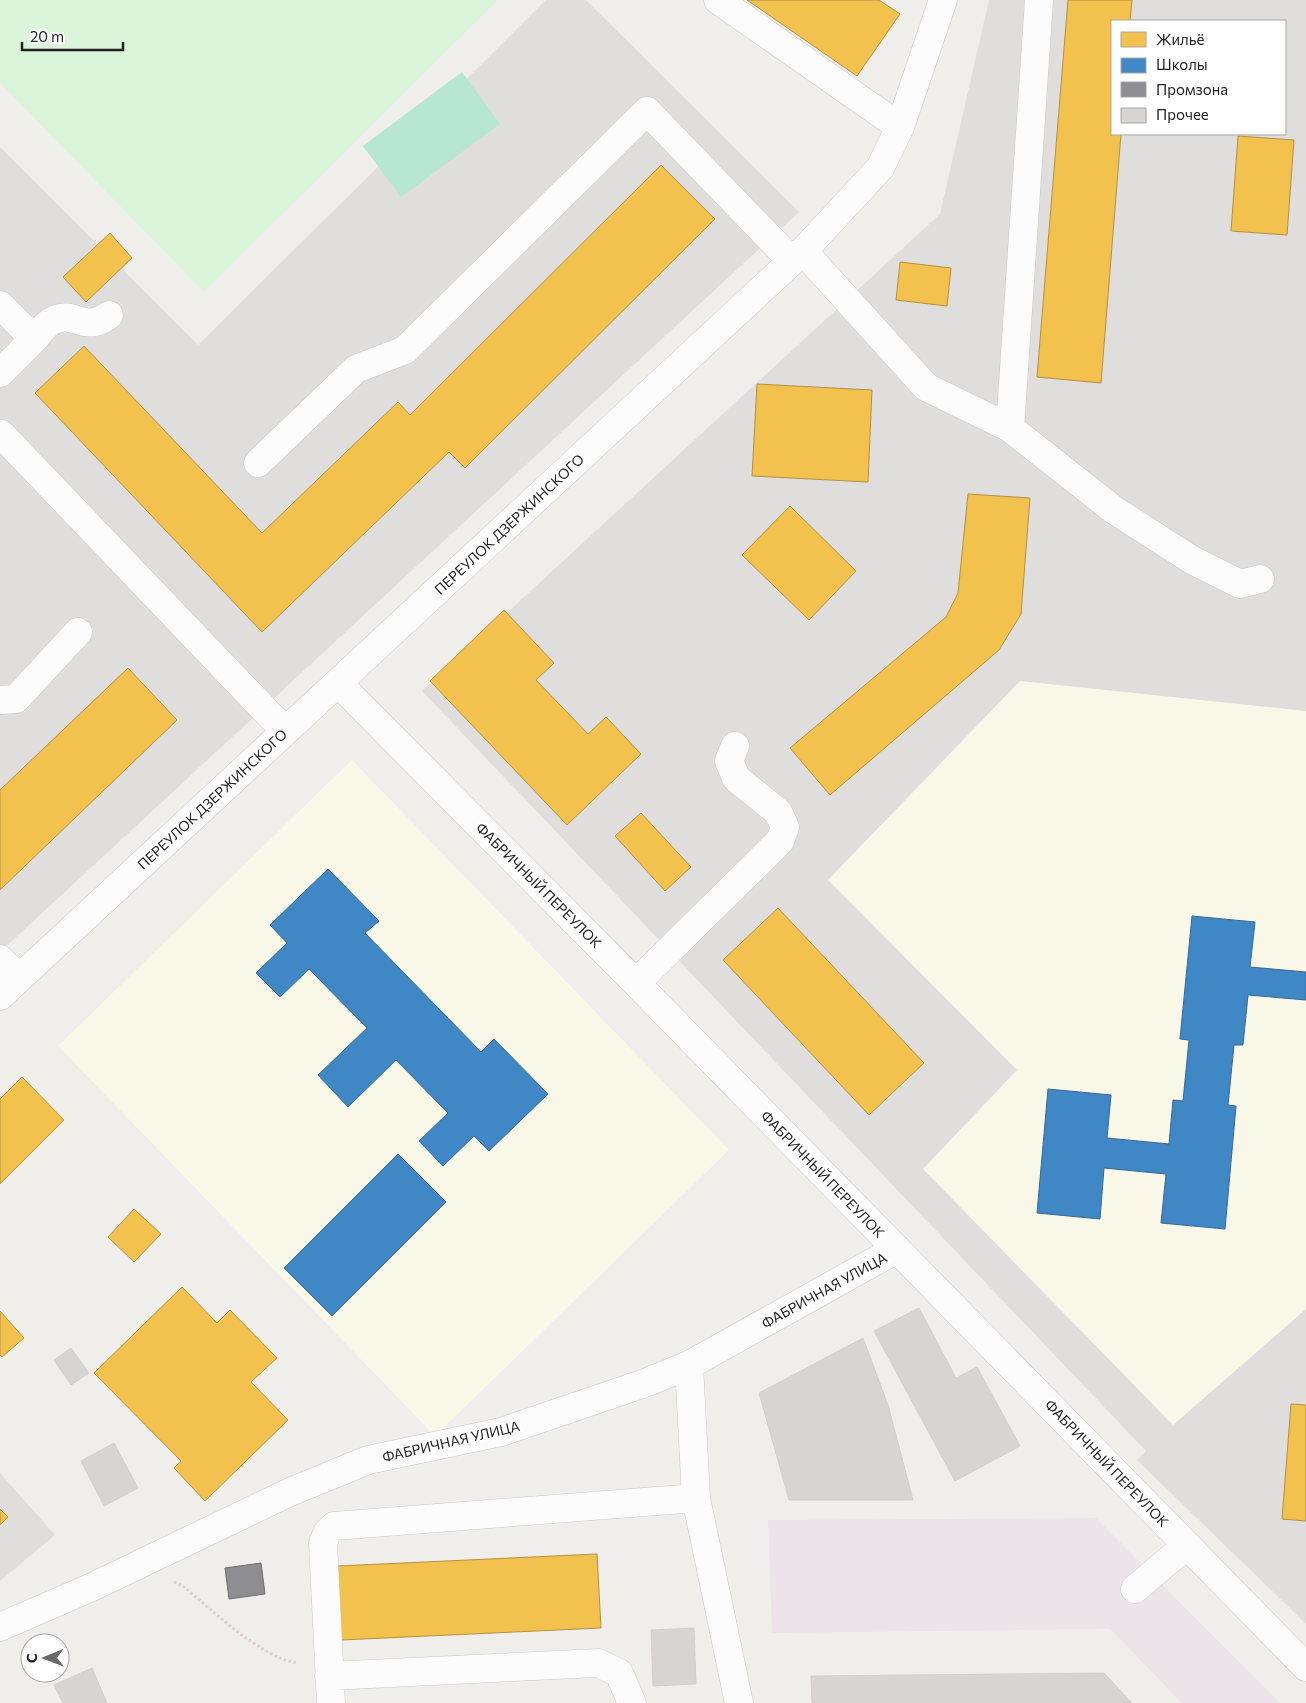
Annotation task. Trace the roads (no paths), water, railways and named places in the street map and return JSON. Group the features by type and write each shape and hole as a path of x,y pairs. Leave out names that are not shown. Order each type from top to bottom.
{"street":[{"path":"718,0 900,127"},
{"name":"ПЕРЕУЛОК ДЗЕРЖИНСКОГО","path":"10,987 797,256 880,168 900,127 943,0"},
{"path":"1010,428 1039,0"},
{"path":"258,463 356,369 404,350 647,111 797,256 926,387 1010,428 1114,510 1192,560 1240,584 1260,579"},
{"path":"0,305 34,339"},
{"path":"0,373 52,320 60,318 89,324 99,322 109,314"},
{"path":"0,434 285,731"},
{"path":"0,700 16,699 78,632"},
{"name":"ФАБРИЧНЫЙ ПЕРЕУЛОК","path":"338,683 636,983 1306,1667"},
{"path":"636,983 780,841 785,827 778,812 736,778 729,761 735,746"},
{"path":"0,959 10,987"},
{"name":"ФАБРИЧНАЯ УЛИЦА","path":"0,1627 92,1587 281,1496 368,1460 501,1432 645,1383 689,1365 897,1249"},
{"path":"689,1365 696,1498 739,1703"},
{"path":"330,1703 324,1544 327,1533 334,1526 696,1498"},
{"path":"1135,1589 1187,1545"},
{"path":"329,1676 598,1663 619,1673 632,1703"}]}
